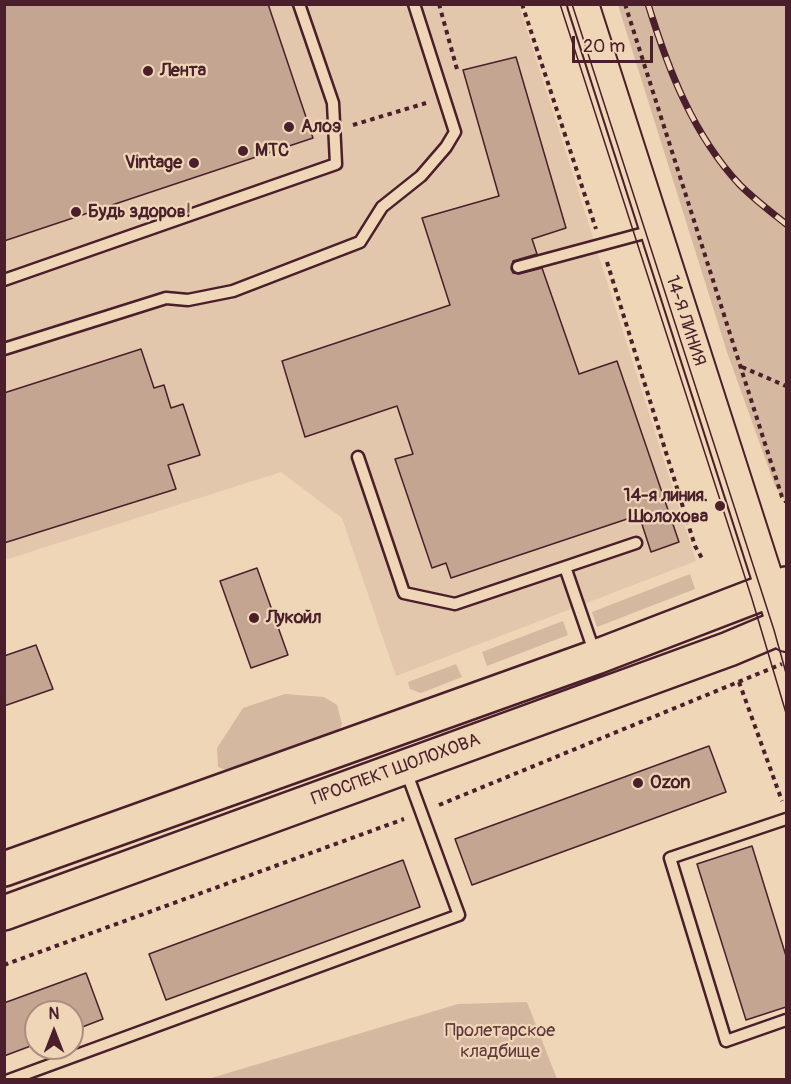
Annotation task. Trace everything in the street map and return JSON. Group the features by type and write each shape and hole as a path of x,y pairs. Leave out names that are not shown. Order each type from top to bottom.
{"main road":[{"name":"14-Я ЛИНИЯ","path":"583,4 656,230 779,587 786,629"},
{"path":"4,869 596,657 779,587"},
{"name":"ПРОСПЕКТ ШОЛОХОВА","path":"4,913 786,629"}],"lane":[{"path":"4,280 336,164 333,103 299,4"},
{"path":"4,350 166,298 188,300 233,291 360,242 382,207 421,176 455,132 414,4"},
{"path":"518,267 656,230"},
{"path":"358,457 404,593 455,604 636,543"},
{"path":"565,567 581,620 596,657"},
{"path":"9,1080 459,915 404,767"},
{"path":"786,819 670,858 726,1041 786,1020"}],"path":[{"path":"334,131 445,97 463,89 439,4"},
{"path":"522,4 601,245 695,546 703,560"},
{"path":"625,4 782,497 786,502"},
{"path":"741,366 786,386"},
{"path":"729,649 783,802"},
{"path":"4,965 421,813 786,662"}],"shaded area":[{"path":"5,5 519,5 696,561 396,676 342,518 281,472 5,560"}],"green space":[{"path":"618,5 786,5 786,502 775,486 727,352"},
{"path":"690,574 695,589 597,627 592,612"},
{"path":"563,621 568,635 487,666 482,652"},
{"path":"456,664 462,677 421,693 410,689 408,682"},
{"path":"285,694 324,697 337,705 342,724 335,738 234,773 218,767 217,748 243,708"},
{"name":"Пролетарское кладбище","path":"527,1002 557,1079 208,1079 458,1004"}],"building":[{"name":"Лента","path":"4,4 268,4 313,138 4,241"},
{"path":"516,57 566,228 532,239 537,254 513,261 511,269 513,273 519,274 542,268 579,374 617,361 679,542 651,552 639,515 451,578 446,563 432,568 395,459 413,454 397,406 305,437 282,361 450,305 422,218 499,196 463,70"},
{"path":"141,349 154,388 164,385 171,408 183,404 200,455 168,465 176,489 4,543 4,393"},
{"name":"Лукойл","path":"257,568 288,655 251,668 220,581"},
{"path":"36,645 53,689 4,706 4,656"},
{"path":"709,746 726,792 472,885 455,839"},
{"path":"752,846 786,956 786,1007 746,1020 697,864"},
{"path":"403,860 420,907 166,1000 149,954"},
{"path":"86,973 103,1019 84,1026 84,1000 24,1000 24,1048 4,1056 4,1003"}],"tram line":[{"path":"560,4 752,599 786,713"},
{"path":"572,4 786,673"}],"railway":[{"path":"648,4 674,77 709,145 740,185 786,224"}],"place":[{"name":"Лента","path":"148,71"},
{"name":"Алоэ","path":"289,127"},
{"name":"МТС","path":"243,151"},
{"name":"Vintage","path":"194,163"},
{"name":"Будь здоров!","path":"76,212"},
{"name":"14-я линия. Шолохова","path":"720,506"},
{"name":"Лукойл","path":"254,618"},
{"name":"Ozon","path":"638,783"}]}
